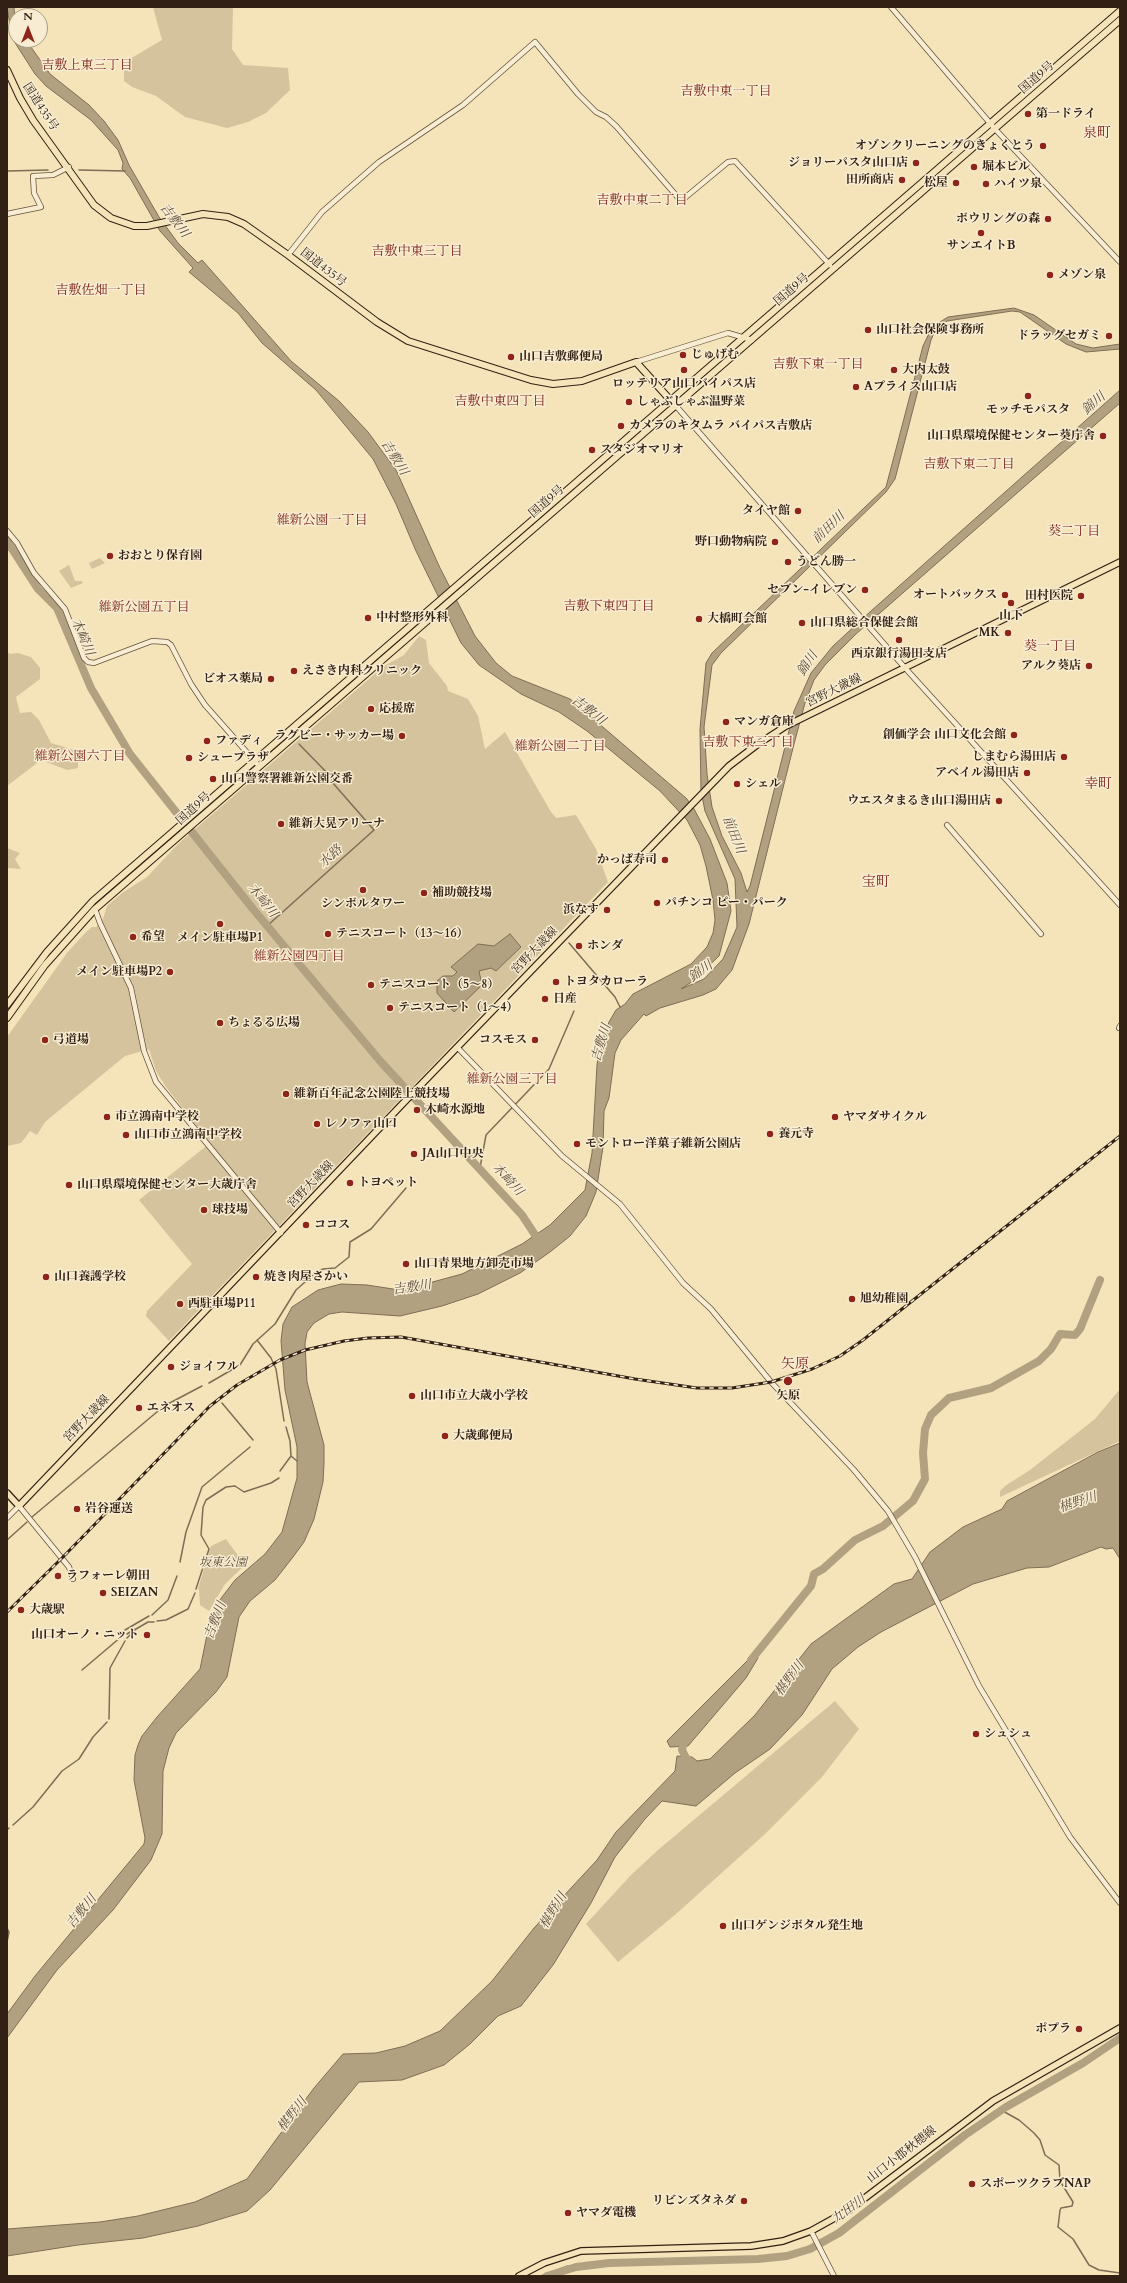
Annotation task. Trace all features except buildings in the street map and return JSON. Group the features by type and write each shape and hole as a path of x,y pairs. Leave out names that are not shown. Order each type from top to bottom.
{"highway":[{"name":"国道9号","path":"7,1005 47,952 93,901 1120,11"},
{"name":"国道9号","path":"7,1018 45,965 95,909 1120,20"},
{"name":"国道435号","path":"7,70 20,98 33,120 69,167 94,205 105,214 120,222 147,226 203,214 228,217 244,224 288,254 391,332 424,347 531,380 553,384 582,381 636,362"},
{"path":"636,362 676,406"}],"main road":[{"name":"宮野大歳線","path":"19,1506 457,1047 710,785 742,755 786,726 906,669 1120,562"},
{"path":"7,1493 19,1506"},
{"name":"山口小郡秋穂線","path":"519,2276 544,2263 580,2251 751,2246 783,2241 812,2231 849,2210 993,2101 1037,2074 1120,2028"}],"street":[{"path":"891,7 994,129 1120,262"},
{"path":"288,254 322,212 374,166 392,152 463,105 536,42 578,94 596,112 606,117 620,131 681,201 728,162 735,161 834,268"},
{"path":"7,214 41,207 34,193 33,176 54,176 69,167"},
{"path":"636,362 728,332 752,340"},
{"path":"676,406 906,669 1101,882 1120,905"},
{"path":"7,531 17,543 34,573 64,609 84,658 88,662 94,663 152,641 167,642 171,645 191,684 205,705 259,766"},
{"path":"947,825 1041,934"},
{"path":"95,909 100,924 131,988 146,1056 156,1082 281,1233"},
{"path":"457,1047 547,1141 580,1172 602,1188 627,1212 683,1283 716,1314 771,1382 854,1470 897,1524 949,1623 978,1686 1063,1826 1082,1854 1120,1903"},
{"path":"7,1518 19,1506 69,1567 73,1579"},
{"path":"812,2231 814,2238 834,2276"}],"green space":[{"path":"153,7 233,7 232,49 243,65 288,68 290,90 266,113 248,122 227,128 185,117 156,96 132,87 124,81 124,71 128,60 162,40"},
{"path":"100,558 105,563 92,569 89,563"},
{"path":"69,565 75,581 82,581 83,583 71,588 59,571"},
{"path":"419,636 426,640 429,663 447,686 448,691 468,699 478,716 485,749 505,732 551,812 556,818 576,815 596,849 608,882 169,1341 146,1316 147,1311 192,1264 139,1200 210,1143 166,1087 156,1071 149,1049 125,1056 45,1122 37,1135 30,1131 21,1143 7,1146 7,1037 67,953 85,933 92,927 96,927 103,919 107,906 122,893 147,877 179,843 384,666 404,655"},
{"path":"7,652 10,654 18,653 31,657 40,668 40,679 16,697 20,713 31,712 39,720 51,743 71,749 78,755 78,768 67,770 41,760 7,786"},
{"path":"7,848 20,853 15,859 21,869 7,868"},
{"path":"1120,1389 1120,1441 1000,1497 1000,1491 1005,1486 1030,1470 1095,1419"},
{"name":"坂東公園","path":"226,1539 245,1565 225,1584 209,1611 200,1605 198,1589 211,1546"},
{"path":"835,1701 859,1729 822,1777 765,1834 676,1914 618,1962 586,1924 631,1875 658,1850"}],"water":[{"path":"18,48 32,48 50,74 89,105 104,121 118,140 129,165 159,217 178,243 198,263 202,260 291,361 339,401 368,432 396,470 440,568 475,636 496,663 512,676 570,699 686,798 693,807 710,839 727,883 731,911 719,956 693,981 681,989 704,979 723,959 737,927 735,879 705,811 701,791 700,729 706,663 712,653 886,487 923,346 932,327 948,317 1014,308 1034,315 1076,344 1093,348 1120,344 1120,349 1086,352 1066,344 1020,312 1012,311 947,321 934,333 895,479 886,492 721,653 712,665 704,727 707,774 712,807 722,836 741,873 747,892 750,886 794,711 811,673 833,646 871,611 1120,390 1120,403 856,634 825,665 814,680 805,703 794,744 749,924 732,970 716,989 703,995 660,1008 646,1016 644,1014 621,1040 615,1053 609,1098 604,1111 603,1147 596,1192 586,1216 570,1236 520,1273 478,1294 442,1306 400,1316 342,1312 329,1314 314,1323 307,1332 305,1344 307,1382 324,1445 323,1482 314,1519 304,1542 293,1557 275,1580 250,1601 239,1617 227,1677 216,1692 176,1733 169,1748 163,1771 162,1834 151,1860 113,1910 57,1970 7,2038 7,2014 35,1976 144,1844 145,1838 134,1780 135,1755 138,1745 142,1736 157,1717 200,1669 209,1625 219,1601 235,1580 265,1554 282,1532 297,1478 297,1447 285,1390 281,1341 283,1324 292,1307 318,1290 341,1284 367,1285 393,1289 414,1287 462,1274 522,1244 550,1225 585,1190 592,1153 599,1050 609,1022 616,1010 625,1004 633,994 691,964 707,947 713,933 715,920 713,900 706,866 700,845 687,820 660,791 587,731 559,712 521,694 479,665 461,643 416,551 396,504 373,459 316,390 262,343 238,313 189,272 193,268 160,231 130,178 122,169 123,163 118,150 91,120 46,86 35,74"},
{"path":"510,934 521,947 496,971 491,968 479,971 482,985 454,1012 437,993 437,981 443,976 453,976 457,972 451,967 478,944 494,946"},
{"name":"椹野川","path":"1120,1443 1120,1559 1113,1548 1106,1549 1101,1547 1049,1567 1027,1568 973,1584 881,1632 858,1647 832,1669 802,1715 770,1749 735,1773 696,1806 662,1801 645,1819 615,1857 591,1903 553,1965 521,2006 498,2016 470,2044 444,2065 402,2080 359,2082 270,2190 247,2211 198,2226 143,2238 78,2245 7,2256 7,2229 100,2222 138,2216 195,2202 247,2179 314,2088 343,2054 376,2053 405,2046 440,2031 492,1981 534,1928 597,1860 616,1832 675,1771 677,1756 692,1757 697,1761 710,1759 755,1715 811,1644 894,1584 912,1579 930,1552 963,1527 1002,1509 1007,1501 1098,1452"},
{"path":"756,1652 758,1658 746,1678 688,1746 670,1747 667,1741"},
{"path":"567,2266 576,2267 552,2276 540,2276"}],"waterway":[{"path":"7,171 48,170"},
{"path":"79,170 125,171"},
{"name":"木崎川","path":"7,541 38,589 57,608 91,688 130,754 253,909 381,1062 522,1215 541,1244"},
{"name":"水路","path":"267,926 374,830 332,782 332,778 299,744"},
{"path":"569,943 615,997 620,1007"},
{"path":"480,1168 486,1135 549,1069 574,1011"},
{"path":"209,1383 240,1365 253,1344 275,1324 296,1290 314,1274 323,1269 335,1268 349,1257 350,1242 371,1229 406,1188"},
{"path":"751,1660 811,1586 814,1574 823,1569 855,1540 883,1526 913,1501 925,1479 923,1453 925,1429 931,1415 949,1398 991,1388 1039,1361 1051,1349 1060,1334 1075,1335 1080,1329 1100,1280"},
{"path":"257,1340 271,1358 276,1369 284,1421"},
{"path":"32,1517 164,1406 202,1386"},
{"path":"222,1403 253,1440"},
{"path":"286,1427 290,1441 291,1456 297,1461"},
{"path":"180,1562 186,1532 202,1487 250,1447"},
{"path":"280,1471 291,1456"},
{"path":"196,1589 209,1549 201,1535 203,1507 206,1500 226,1487 235,1486 244,1492 271,1483 279,1478"},
{"path":"7,1540 27,1522"},
{"path":"152,1615 168,1600 177,1576"},
{"path":"157,1621 166,1620 188,1609 195,1593"},
{"path":"125,1630 149,1616"},
{"path":"127,1638 136,1629 148,1622 154,1622"},
{"path":"127,1634 135,1629"},
{"path":"82,1670 121,1637"},
{"path":"109,1719 110,1668 125,1641"},
{"path":"13,1825 33,1807 62,1771 79,1759 93,1737 107,1722"},
{"path":"684,1738 682,1750 686,1758 693,1764"},
{"path":"7,1928 9,1932 7,1942"},
{"name":"九田川","path":"547,2276 576,2267 609,2263 758,2259 787,2256 810,2249 839,2233 965,2135 1006,2107 1083,2063 1120,2038"},
{"path":"1001,2110 1019,2120 1034,2133 1040,2140 1045,2155 1059,2165 1060,2181 1073,2202 1072,2206 1061,2208 1058,2227 1073,2239 1089,2265 1099,2270 1120,2273"}],"railway":[{"path":"7,1612 62,1558 210,1406 237,1385 280,1360 305,1350 344,1341 368,1338 401,1337 635,1379 697,1388 732,1388 771,1382 812,1369 840,1356 863,1340 1120,1136"}],"place":[{"name":"第一ドライ","path":"1028,114"},
{"name":"オゾンクリーニングのきょくとう","path":"1043,146"},
{"name":"ジョリーパスタ山口店","path":"916,163"},
{"name":"堀本ビル","path":"974,167"},
{"name":"田所商店","path":"902,180"},
{"name":"松屋","path":"956,183"},
{"name":"ハイツ泉","path":"986,184"},
{"name":"ボウリングの森","path":"1048,219"},
{"name":"サンエイトB","path":"981,233"},
{"name":"メゾン泉","path":"1050,275"},
{"name":"山口社会保険事務所","path":"868,330"},
{"name":"ドラッグセガミ","path":"1109,336"},
{"name":"じゅげむ","path":"683,355"},
{"name":"山口吉敷郵便局","path":"511,357"},
{"name":"ロッテリア山口バイパス店","path":"684,370"},
{"name":"大内太鼓","path":"894,370"},
{"name":"Aプライス山口店","path":"856,387"},
{"name":"モッチモパスタ","path":"1028,396"},
{"name":"しゃぶしゃぶ温野菜","path":"629,402"},
{"name":"カメラのキタムラ バイパス吉敷店","path":"621,426"},
{"name":"山口県環境保健センター葵庁舎","path":"1103,436"},
{"name":"スタジオマリオ","path":"592,450"},
{"name":"タイヤ館","path":"798,511"},
{"name":"野口動物病院","path":"775,542"},
{"name":"おおとり保育園","path":"110,556"},
{"name":"うどん勝一","path":"788,562"},
{"name":"セブン-イレブン","path":"865,590"},
{"name":"オートバックス","path":"1005,595"},
{"name":"田村医院","path":"1081,596"},
{"name":"山下","path":"1011,603"},
{"name":"中村整形外科","path":"368,618"},
{"name":"大橋町会館","path":"699,619"},
{"name":"山口県総合保健会館","path":"802,623"},
{"name":"MK","path":"1008,633"},
{"name":"西京銀行湯田支店","path":"899,640"},
{"name":"アルク葵店","path":"1089,666"},
{"name":"えさき内科クリニック","path":"294,671"},
{"name":"ビオス薬局","path":"271,679"},
{"name":"応援席","path":"371,709"},
{"name":"マンガ倉庫","path":"726,722"},
{"name":"創価学会 山口文化会館","path":"1014,735"},
{"name":"ラグビー・サッカー場","path":"402,736"},
{"name":"ファディ","path":"207,741"},
{"name":"しまむら湯田店","path":"1064,757"},
{"name":"シュープラザ","path":"189,758"},
{"name":"アベイル湯田店","path":"1027,773"},
{"name":"山口警察署維新公園交番","path":"213,779"},
{"name":"シェル","path":"737,784"},
{"name":"ウエスタまるき山口湯田店","path":"999,801"},
{"name":"維新大晃アリーナ","path":"281,824"},
{"name":"かっぱ寿司","path":"665,860"},
{"name":"シンボルタワー","path":"363,890"},
{"name":"補助競技場","path":"424,893"},
{"name":"パチンコ ピー・パーク","path":"657,903"},
{"name":"浜なす","path":"607,910"},
{"name":"メイン駐車場P1","path":"220,924"},
{"name":"テニスコート（13～16）","path":"328,934"},
{"name":"希望","path":"133,937"},
{"name":"ホンダ","path":"579,946"},
{"name":"メイン駐車場P2","path":"170,972"},
{"name":"トヨタカローラ","path":"556,982"},
{"name":"テニスコート（5～8）","path":"371,985"},
{"name":"日産","path":"545,999"},
{"name":"テニスコート（1～4）","path":"390,1008"},
{"name":"ちょるる広場","path":"220,1023"},
{"name":"弓道場","path":"45,1040"},
{"name":"コスモス","path":"535,1040"},
{"name":"維新百年記念公園陸上競技場","path":"286,1094"},
{"name":"木崎水源地","path":"417,1110"},
{"name":"市立鴻南中学校","path":"107,1117"},
{"name":"ヤマダサイクル","path":"835,1117"},
{"name":"レノファ山口","path":"317,1124"},
{"name":"養元寺","path":"770,1134"},
{"name":"山口市立鴻南中学校","path":"126,1135"},
{"name":"モントロー洋菓子維新公園店","path":"577,1144"},
{"name":"JA山口中央","path":"414,1154"},
{"name":"トヨペット","path":"350,1183"},
{"name":"山口県環境保健センター大歳庁舎","path":"69,1185"},
{"name":"球技場","path":"204,1210"},
{"name":"ココス","path":"306,1225"},
{"name":"山口青果地方卸売市場","path":"406,1264"},
{"name":"山口養護学校","path":"46,1277"},
{"name":"焼き肉屋さかい","path":"256,1277"},
{"name":"旭幼稚園","path":"852,1299"},
{"name":"西駐車場P11","path":"180,1304"},
{"name":"ジョイフル","path":"171,1367"},
{"name":"矢原","path":"788,1381"},
{"name":"山口市立大歳小学校","path":"412,1396"},
{"name":"エネオス","path":"139,1408"},
{"name":"大歳郵便局","path":"445,1436"},
{"name":"岩谷運送","path":"77,1509"},
{"name":"ラフォーレ朝田","path":"58,1576"},
{"name":"SEIZAN","path":"103,1593"},
{"name":"大歳駅","path":"21,1610"},
{"name":"山口オーノ・ニット","path":"147,1635"},
{"name":"シュシュ","path":"976,1734"},
{"name":"山口ゲンジボタル発生地","path":"723,1926"},
{"name":"ポプラ","path":"1079,2029"},
{"name":"スポーツクラブNAP","path":"972,2184"},
{"name":"リビンズタネダ","path":"744,2201"},
{"name":"ヤマダ電機","path":"568,2213"}],"district":[{"name":"吉敷上東三丁目","path":"87,66"},
{"name":"吉敷中東一丁目","path":"726,92"},
{"name":"泉町","path":"1097,134"},
{"name":"吉敷中東二丁目","path":"642,201"},
{"name":"吉敷中東三丁目","path":"417,252"},
{"name":"吉敷佐畑一丁目","path":"101,291"},
{"name":"吉敷下東一丁目","path":"818,365"},
{"name":"吉敷中東四丁目","path":"500,402"},
{"name":"吉敷下東二丁目","path":"969,465"},
{"name":"維新公園一丁目","path":"322,521"},
{"name":"葵二丁目","path":"1074,532"},
{"name":"吉敷下東四丁目","path":"609,607"},
{"name":"維新公園五丁目","path":"144,608"},
{"name":"葵一丁目","path":"1050,647"},
{"name":"吉敷下東三丁目","path":"748,743"},
{"name":"維新公園二丁目","path":"560,747"},
{"name":"維新公園六丁目","path":"80,757"},
{"name":"幸町","path":"1098,785"},
{"name":"宝町","path":"876,883"},
{"name":"維新公園四丁目","path":"299,957"},
{"name":"維新公園三丁目","path":"512,1080"},
{"name":"矢原","path":"795,1365"}],"water label":[{"name":"吉敷川","path":"174,221"},
{"name":"錦川","path":"1094,404"},
{"name":"吉敷川","path":"394,458"},
{"name":"前田川","path":"829,528"},
{"name":"錦川","path":"808,664"},
{"name":"吉敷川","path":"588,711"},
{"name":"前田川","path":"733,835"},
{"name":"錦川","path":"701,972"},
{"name":"吉敷川","path":"602,1043"},
{"name":"吉敷川","path":"412,1288"},
{"name":"吉敷川","path":"216,1621"},
{"name":"吉敷川","path":"82,1912"}]}
